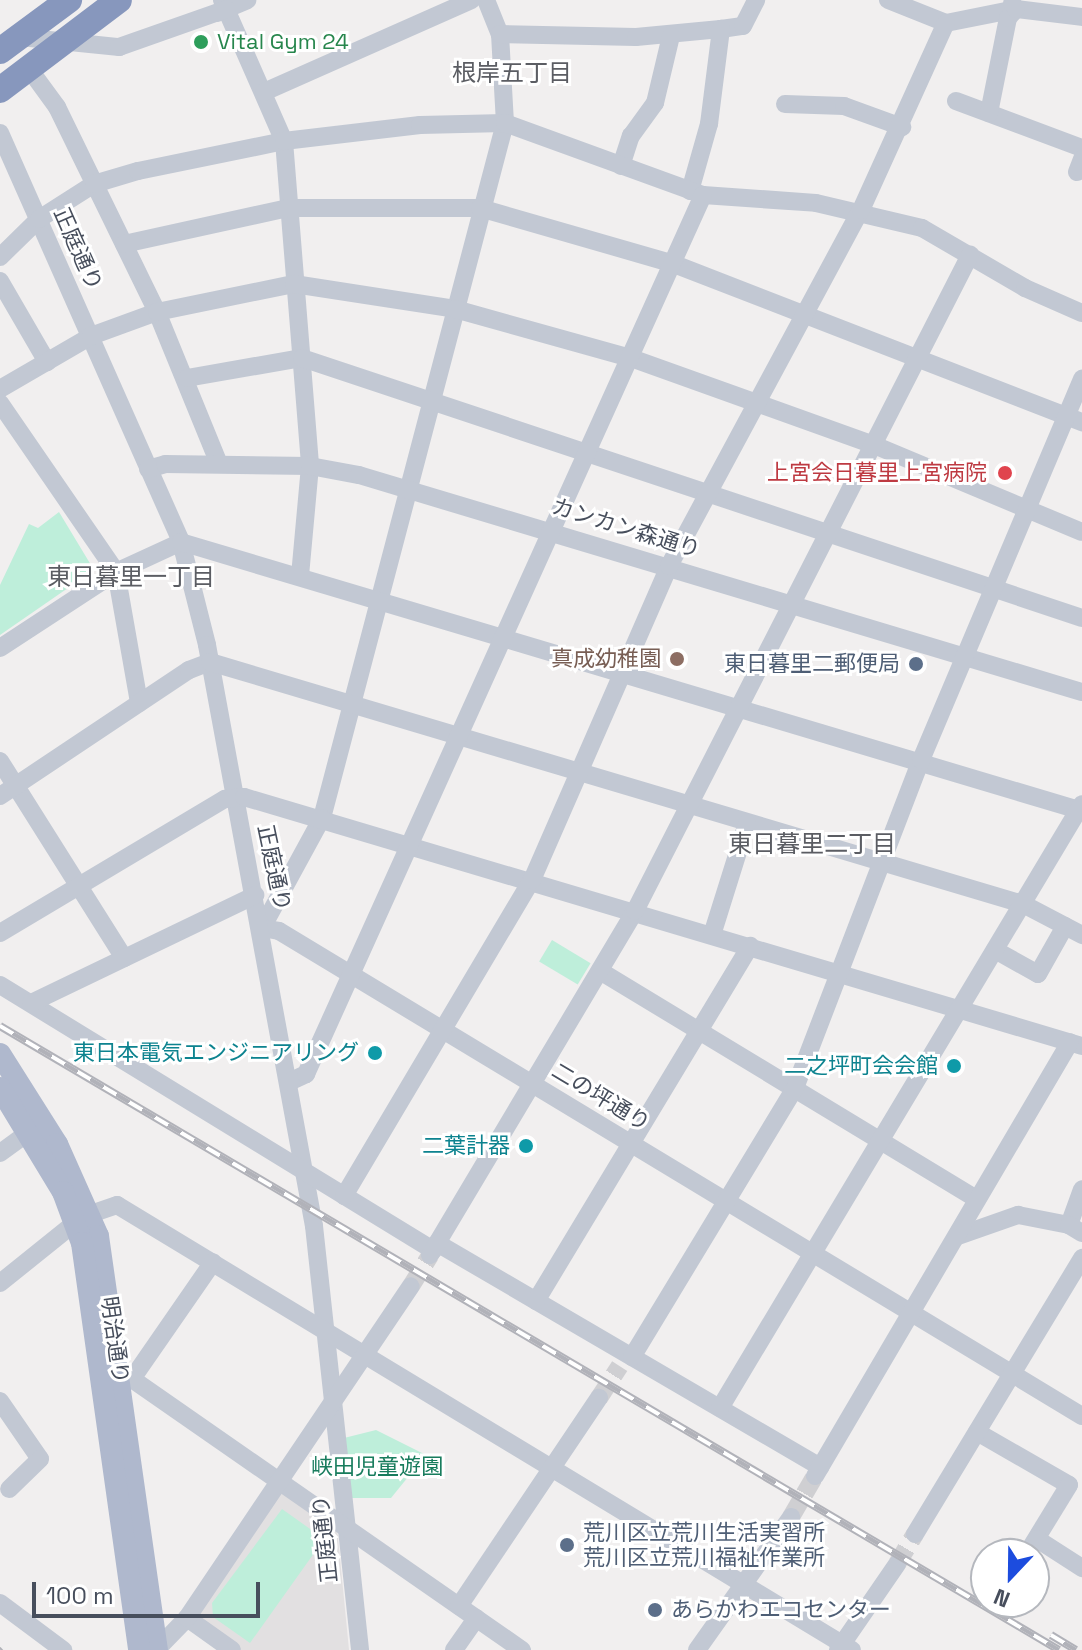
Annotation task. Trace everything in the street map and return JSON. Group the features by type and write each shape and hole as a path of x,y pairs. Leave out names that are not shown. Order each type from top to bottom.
{"highway":[{"path":"10,44 69,0"},
{"path":"0,90 119,0"}],"main road":[{"name":"明治通り","path":"0,1054 57,1144 83,1217 119,1381 151,1650"},
{"name":"明治通り","path":"0,1088 83,1217"}],"street":[{"path":"10,44 58,48 119,47 225,4 247,0"},
{"path":"264,92 472,0"},
{"path":"262,928 322,818 433,400 480,208 505,123 500,34 486,0"},
{"path":"500,34 671,36 743,26 756,0"},
{"path":"888,0 946,23 1014,5 1082,17"},
{"path":"225,4 284,141 310,466 300,576"},
{"path":"989,113 1008,18 1014,5"},
{"path":"344,1196 532,880 669,566 861,210 902,127 946,23"},
{"path":"289,1082 306,1074 674,264 697,193 721,29"},
{"path":"621,166 631,136 655,103 671,36"},
{"path":"30,70 57,107 157,312 187,378 219,464"},
{"path":"956,101 1082,148"},
{"path":"785,104 844,106 902,127"},
{"path":"0,257 39,219 94,184 182,159 284,141 420,125 505,123 697,193 861,210 922,228 1082,313"},
{"name":"正庭通り","path":"0,133 181,542 210,662 262,928 305,1173 335,1399 360,1650"},
{"path":"124,244 288,208 480,208 674,264 1075,418"},
{"path":"433,1249 635,911 970,255"},
{"path":"0,281 47,362"},
{"path":"0,389 91,336 157,312 294,284 455,309 631,358 874,445 1028,506 1082,532"},
{"path":"187,378 302,358 1082,618"},
{"path":"626,1359 795,1088 842,975 921,760 992,588 1028,506 1075,418 1082,379"},
{"path":"0,403 116,572 139,703"},
{"name":"カンカン森通り","path":"148,469 165,464 310,466 408,488 1082,692"},
{"path":"0,648 116,572 181,542 1081,808 720,1408"},
{"path":"8,791 139,703 210,662 1023,904 1082,935"},
{"path":"0,761 8,791 80,885 124,958"},
{"path":"0,933 235,797 411,844 1076,1044 975,1198 958,1236 817,1471 720,1408 626,1359 536,1301 433,1249 305,1173 0,985"},
{"path":"712,935 747,823"},
{"path":"31,1003 255,895"},
{"path":"995,950 1038,974 1065,926"},
{"name":"二の坪通り","path":"262,928 279,931 1082,1416"},
{"path":"536,1301 750,946"},
{"path":"600,971 975,1198"},
{"path":"0,1153 28,1133"},
{"path":"958,1236 1018,1215 1075,1229 1082,1189"},
{"path":"0,1283 83,1217 117,1205 367,1354 844,1648 897,1564"},
{"path":"915,1534 1082,1258"},
{"path":"213,1262 119,1381 278,1479 522,1650"},
{"path":"151,1650 187,1618 411,1286"},
{"path":"459,1606 599,1398"},
{"path":"0,1401 16,1421 15,1430 0,1442"},
{"path":"9,1489 40,1459 15,1430"},
{"path":"977,1432 1069,1485 1038,1538"},
{"path":"697,1650 746,1587 791,1517"},
{"path":"1050,1554 1082,1568"},
{"path":"0,1603 63,1650"},
{"path":"187,1618 232,1650"},
{"path":"454,1650 476,1618"}],"shaded area":[{"path":"279,1488 337,1528 349,1650 241,1650 192,1616"}],"green space":[{"path":"59,512 94,570 0,635 0,585 29,524 38,528"},
{"path":"552,940 591,963 578,985 539,961"},
{"name":"峡田児童遊園","path":"376,1430 426,1455 391,1498 349,1498 344,1438"},
{"path":"282,1509 320,1536 322,1542 250,1643 213,1617 212,1603"}],"tunnel":[{"path":"411,1286 430,1255"},
{"path":"599,1398 620,1366"},
{"path":"791,1517 815,1476"},
{"path":"897,1564 915,1534"}],"railway":[{"path":"0,1026 1059,1650"},
{"path":"1051,1635 1076,1650"}],"place":[{"name":"Vital Gym 24","path":"201,42"},
{"name":"上宮会日暮里上宮病院","path":"1005,473"},
{"name":"真成幼稚園","path":"677,659"},
{"name":"東日暮里二郵便局","path":"916,664"},
{"name":"東日本電気エンジニアリング","path":"375,1053"},
{"name":"二之坪町会会館","path":"954,1066"},
{"name":"二葉計器","path":"526,1146"},
{"name":"荒川区立荒川生活実習所 荒川区立荒川福祉作業所","path":"567,1545"},
{"name":"あらかわエコセンター","path":"655,1610"}],"district":[{"name":"根岸五丁目","path":"512,73"},
{"name":"東日暮里一丁目","path":"131,577"},
{"name":"東日暮里二丁目","path":"812,844"}]}
